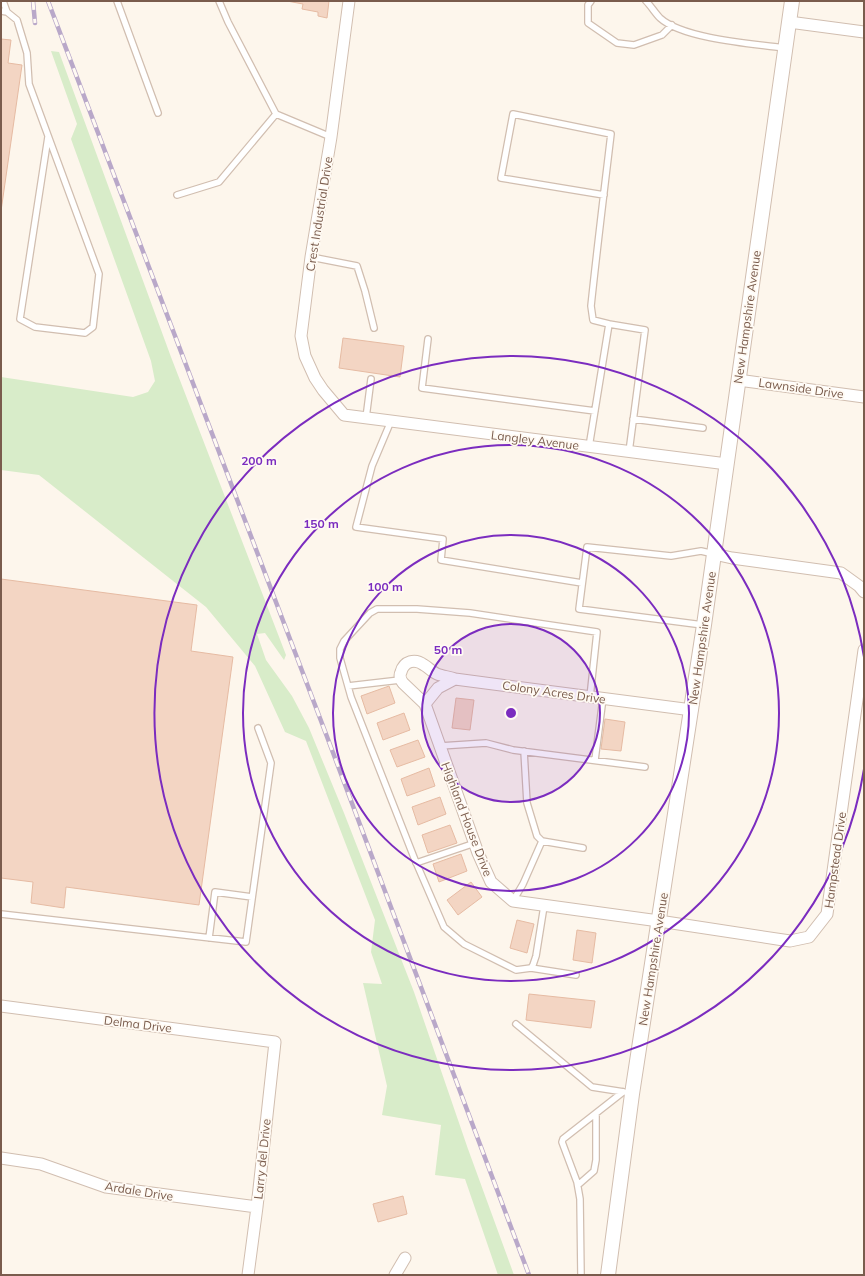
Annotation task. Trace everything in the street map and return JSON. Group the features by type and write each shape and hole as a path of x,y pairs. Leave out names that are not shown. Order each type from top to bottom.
{"street":[{"name":"Crest Industrial Drive","path":"344,415 322,390 315,378 305,356 301,336 311,257 331,137 349,1"},
{"name":"New Hampshire Avenue","path":"608,1275 628,1093 659,921 692,710 792,1"},
{"path":"789,22 864,32"},
{"name":"Lawnside Drive","path":"738,380 864,397"},
{"name":"Langley Avenue","path":"344,415 726,464"},
{"path":"714,554 732,558 842,573 859,586 864,592"},
{"name":"Hampstead Drive","path":"659,921 790,941 809,937 827,914 864,650"},
{"name":"Colony Acres Drive","path":"400,680 402,667 407,662 413,661 422,663 435,674 455,679 692,710"},
{"path":"400,680 425,704 438,688 455,679"},
{"name":"Highland House Drive","path":"425,704 474,843 492,882 513,901"},
{"path":"513,901 659,921"},
{"name":"Delma Drive","path":"1,1006 275,1042"},
{"name":"Larry del Drive","path":"248,1275 275,1042"},
{"name":"Ardale Drive","path":"1,1158 41,1164 106,1187 257,1207"},
{"path":"395,1275 405,1258"}],"lane":[{"path":"3,1 4,11 17,20 27,53 28,84 48,137 98,274 93,327 85,333 35,327 20,319 48,137"},
{"path":"117,1 158,113"},
{"path":"219,1 228,22 276,114 331,137"},
{"path":"591,1 588,5 588,23 617,43 634,45 662,35 672,25"},
{"path":"646,1 660,18 677,28 724,40 785,48"},
{"path":"177,195 219,182 276,114"},
{"path":"604,195 501,178 513,114 611,134 604,195 591,306 593,320 645,330 629,452"},
{"path":"311,257 357,266 374,328"},
{"path":"589,447 609,324"},
{"path":"428,339 422,388 595,412"},
{"path":"366,418 371,379"},
{"path":"634,419 703,428"},
{"path":"391,421 372,466 356,527 443,539 441,560 582,583"},
{"path":"704,625 579,609 587,547 671,556 702,551 714,554"},
{"path":"576,975 530,968 516,970 464,944 444,927 416,863 351,697 340,658 340,649 344,641 370,613 377,609 417,609 470,613 597,632 590,697"},
{"path":"348,686 400,680"},
{"path":"595,760 603,698"},
{"path":"1,914 246,942 271,762 258,728"},
{"path":"440,746 486,742 513,750 645,767"},
{"path":"524,751 527,802 537,836 542,841 583,848"},
{"path":"513,901 523,884 542,841"},
{"path":"416,863 474,843"},
{"path":"209,938 215,892 252,897"},
{"path":"530,968 534,965 544,906"},
{"path":"516,1024 592,1087 628,1093"},
{"path":"581,1275 580,1199 578,1186 562,1142 563,1139 596,1114 628,1093"},
{"path":"578,1186 594,1171 596,1160 596,1114"}],"green space":[{"path":"51,51 59,52 171,357 286,655 284,660 265,633 257,634 266,660 292,696 309,728 344,813 414,992 468,1149 514,1275 498,1275 465,1179 435,1175 441,1125 382,1115 387,1086 363,983 382,984 371,952 375,920 306,741 285,732 255,666 206,607 39,475 1,470 1,377 133,397 148,392 155,381 151,361 71,139 77,124"}],"building":[{"path":"287,1 329,1 327,18 318,16 318,12 302,9 303,4"},
{"path":"1,39 11,40 8,63 22,65 1,211"},
{"path":"343,338 404,346 400,377 339,368"},
{"path":"1,579 197,605 191,651 233,657 199,905 66,887 64,908 31,903 33,882 1,878"},
{"path":"389,686 395,703 367,714 361,696"},
{"path":"456,698 474,700 470,730 452,728"},
{"path":"404,713 410,730 383,740 377,723"},
{"path":"605,719 625,722 621,751 601,749"},
{"path":"418,740 425,757 397,767 390,750"},
{"path":"429,768 435,786 407,796 401,779"},
{"path":"440,797 446,814 418,825 412,807"},
{"path":"450,825 457,843 428,853 422,835"},
{"path":"461,854 467,871 439,882 433,864"},
{"path":"471,882 482,897 458,915 447,900"},
{"path":"517,920 534,924 527,953 510,948"},
{"path":"577,930 596,933 592,963 573,960"},
{"path":"529,994 595,1001 591,1028 526,1020"},
{"path":"403,1196 407,1214 378,1222 373,1204"}],"railway":[{"path":"33,1 35,23"},
{"path":"48,1 529,1275"}]}
